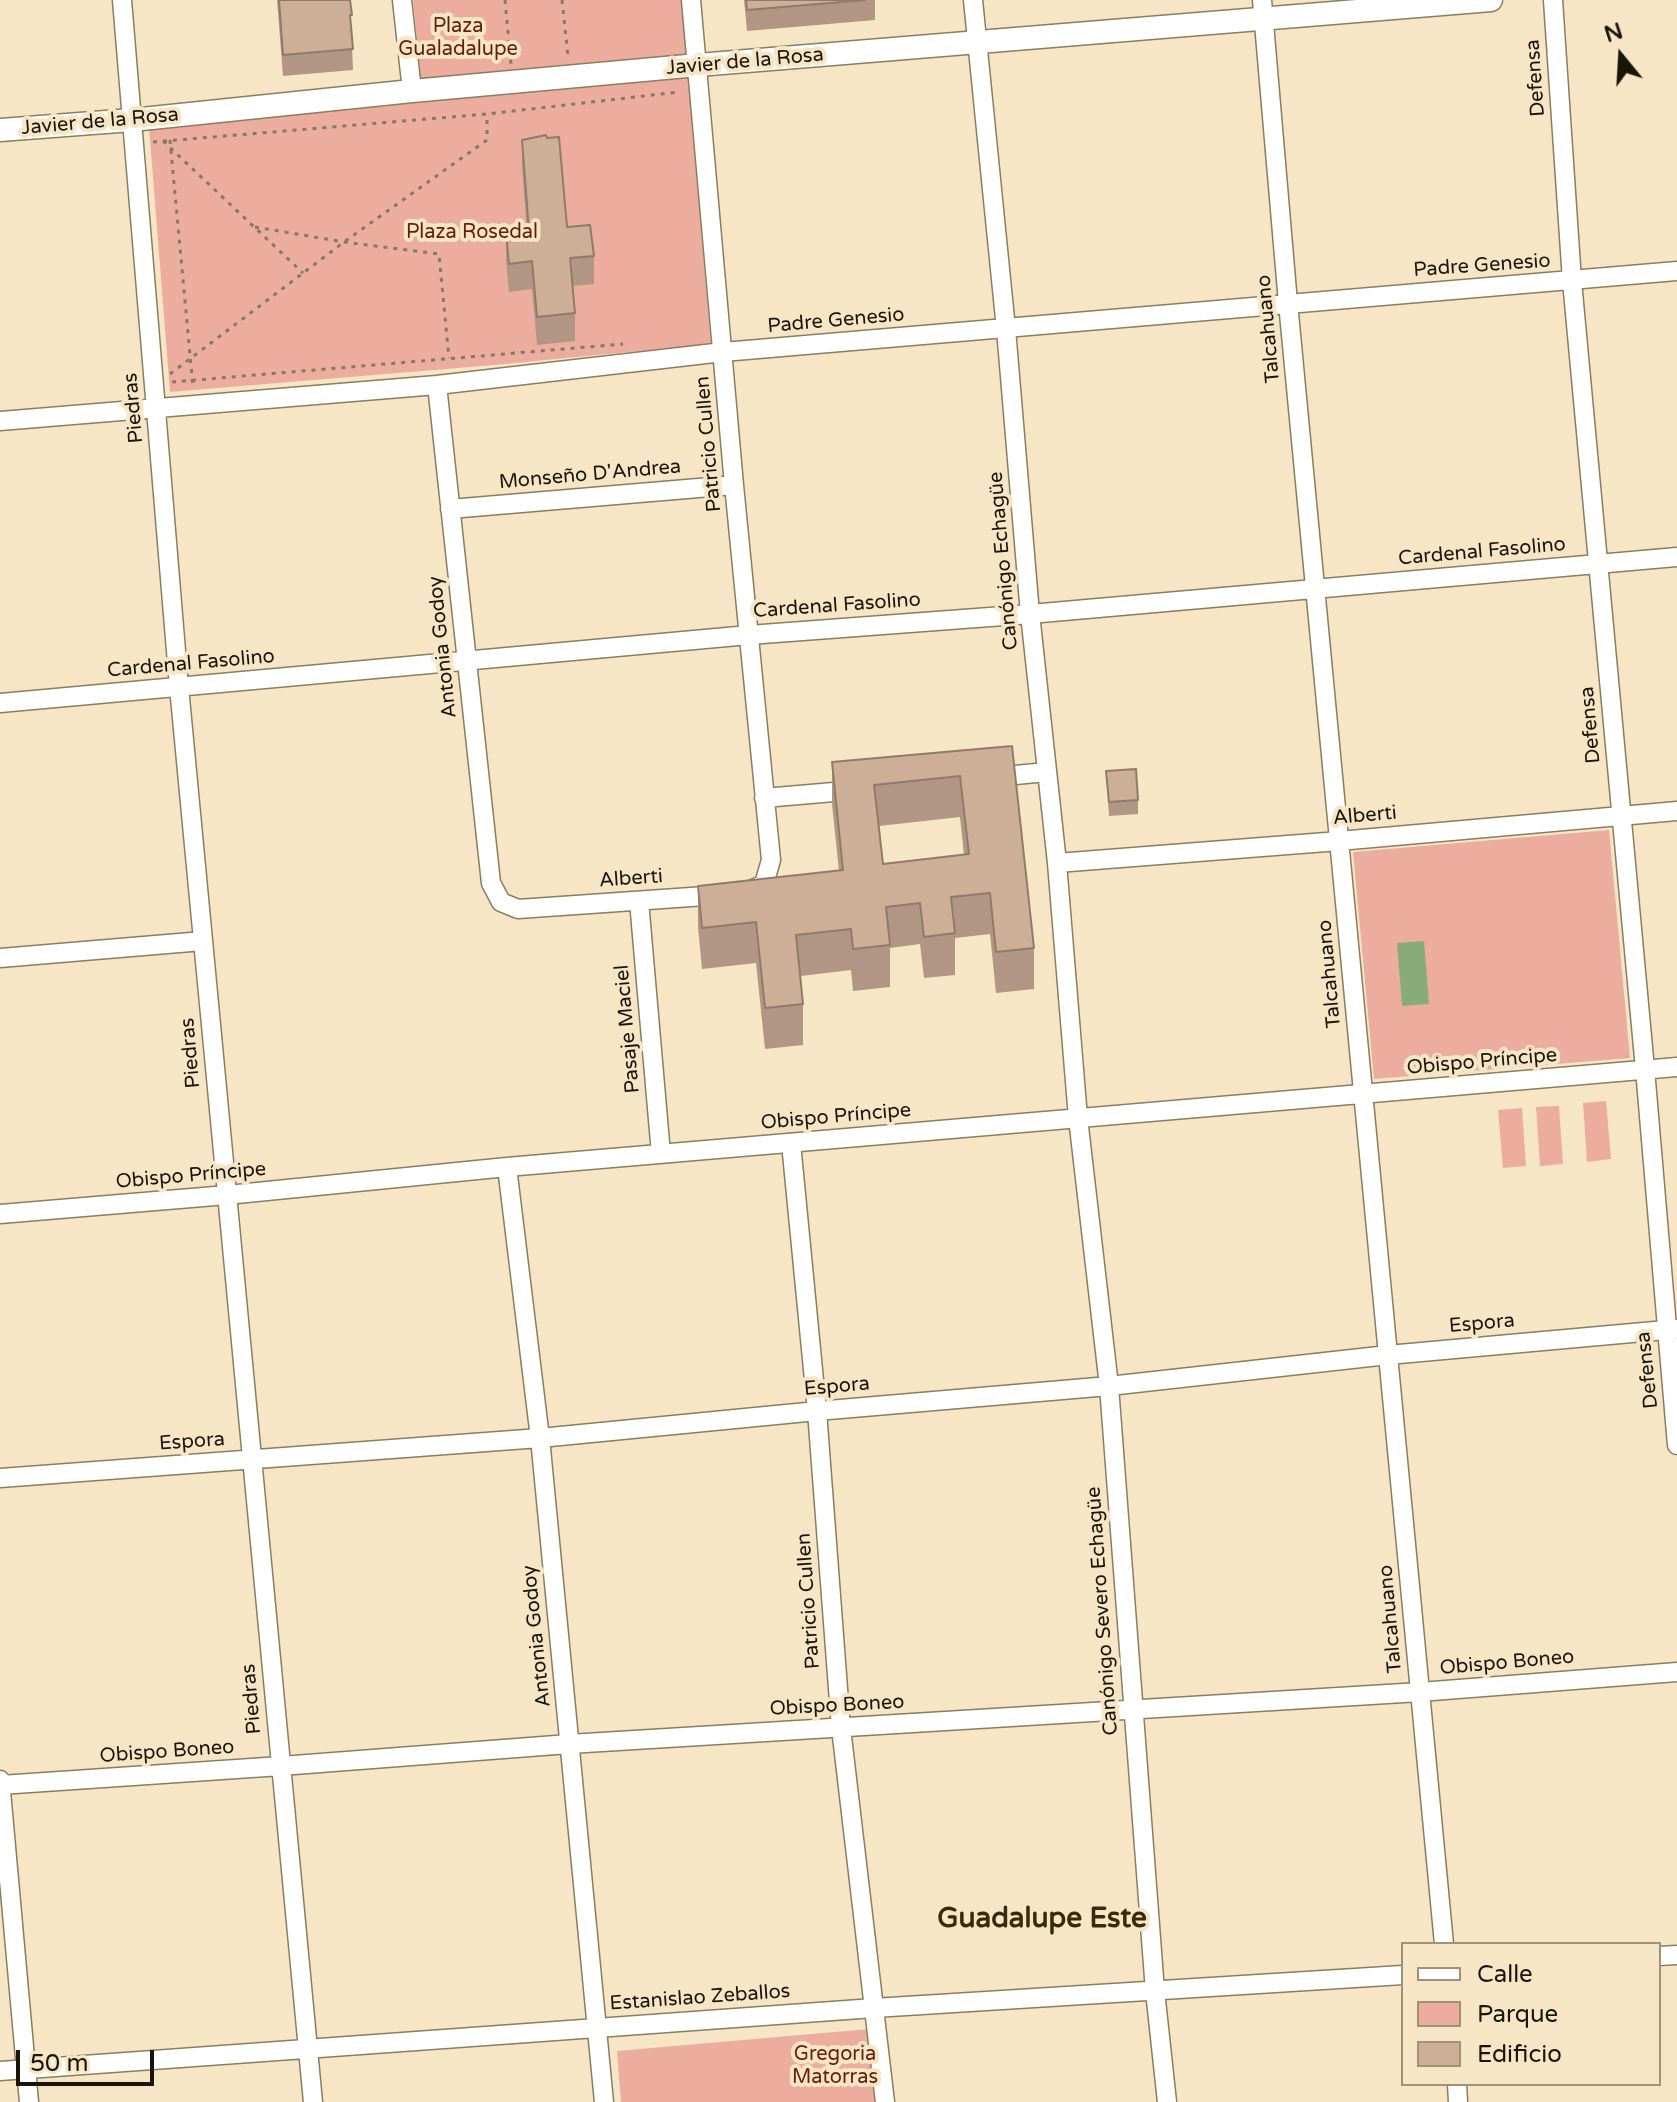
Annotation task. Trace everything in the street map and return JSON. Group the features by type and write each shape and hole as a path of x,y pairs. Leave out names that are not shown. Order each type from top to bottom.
{"street":[{"name":"Piedras","path":"122,0 179,687 313,2102"},
{"path":"402,0 412,91"},
{"name":"Patricio Cullen","path":"691,0 771,860 764,884"},
{"name":"Canónigo Echagüe","path":"973,0 1006,329 1030,614 1057,863 1078,1118"},
{"name":"Javier de la Rosa","path":"0,130 977,42 1263,10 1491,0"},
{"name":"Defensa","path":"1553,0 1572,281 1671,1330 1677,1445"},
{"name":"Talcahuano","path":"1263,10 1288,303 1444,1942"},
{"name":"Padre Genesio","path":"0,421 437,385 723,352 1677,271"},
{"name":"Antonia Godoy","path":"437,385 491,883 501,902"},
{"name":"Monseño D'Andrea","path":"450,509 734,485"},
{"name":"Cardenal Fasolino","path":"0,703 749,635 1030,614 1677,557"},
{"path":"984,778 1047,772"},
{"path":"764,798 874,788"},
{"name":"Alberti","path":"1057,863 1677,811"},
{"name":"Alberti","path":"501,902 518,909 639,901 741,894 764,884"},
{"name":"Pasaje Maciel","path":"639,901 661,1154"},
{"path":"0,958 203,941"},
{"name":"Obispo Príncipe","path":"0,1214 507,1167 1677,1067"},
{"name":"Canónigo Severo Echagüe","path":"1078,1118 1109,1386 1132,1709 1167,2102"},
{"name":"Patricio Cullen","path":"791,1143 817,1411 841,1728 885,2102"},
{"name":"Antonia Godoy","path":"507,1167 540,1438 604,2102"},
{"name":"Espora","path":"0,1478 540,1438 1671,1330"},
{"name":"Obispo Boneo","path":"0,1783 569,1744 1420,1692 1677,1672"},
{"path":"0,1783 29,2102"},
{"name":"Estanislao Zeballos","path":"0,2071 874,2008 1401,1975"}],"path":[{"path":"505,0 512,82"},
{"path":"562,0 570,77"},
{"path":"132,120 170,143 487,114 688,91"},
{"path":"487,114 487,140 344,242 169,375 170,382 631,343"},
{"path":"134,144 164,141"},
{"path":"170,143 303,273"},
{"path":"170,143 194,404"},
{"path":"255,227 439,254 449,358"}],"green space":[{"name":"Plaza Gualadalupe","path":"413,0 681,0 687,57 421,80"},
{"name":"Plaza Rosedal","path":"688,78 711,344 170,392 149,127"},
{"path":"1609,830 1630,1058 1374,1079 1353,852"},
{"path":"1606,1101 1611,1159 1587,1162 1583,1103"},
{"path":"1559,1106 1563,1164 1540,1166 1536,1107"},
{"path":"1522,1108 1526,1166 1503,1168 1498,1110"},
{"name":"Gregoria Matorras","path":"869,2029 875,2102 621,2102 617,2051"}],"shaded area":[{"path":"1424,941 1429,1004 1402,1006 1397,943"}],"building":[{"path":"279,0 350,0 353,49 283,55"},
{"path":"746,0 865,0 747,10"},
{"path":"546,135 547,138 559,137 567,227 590,225 594,256 570,258 575,313 537,317 532,261 509,264 506,233 529,231 522,140"},
{"path":"1012,746 1034,948 996,952 990,893 951,897 955,933 924,937 920,903 886,907 890,945 853,949 851,929 796,935 803,1004 765,1008 756,922 702,928 698,886 843,870 832,762","holes":["960,776 969,854 883,864 874,785"]},
{"path":"1136,769 1138,800 1109,802 1106,771"}],"district":[{"name":"Guadalupe Este","path":"1042,1920"}]}
